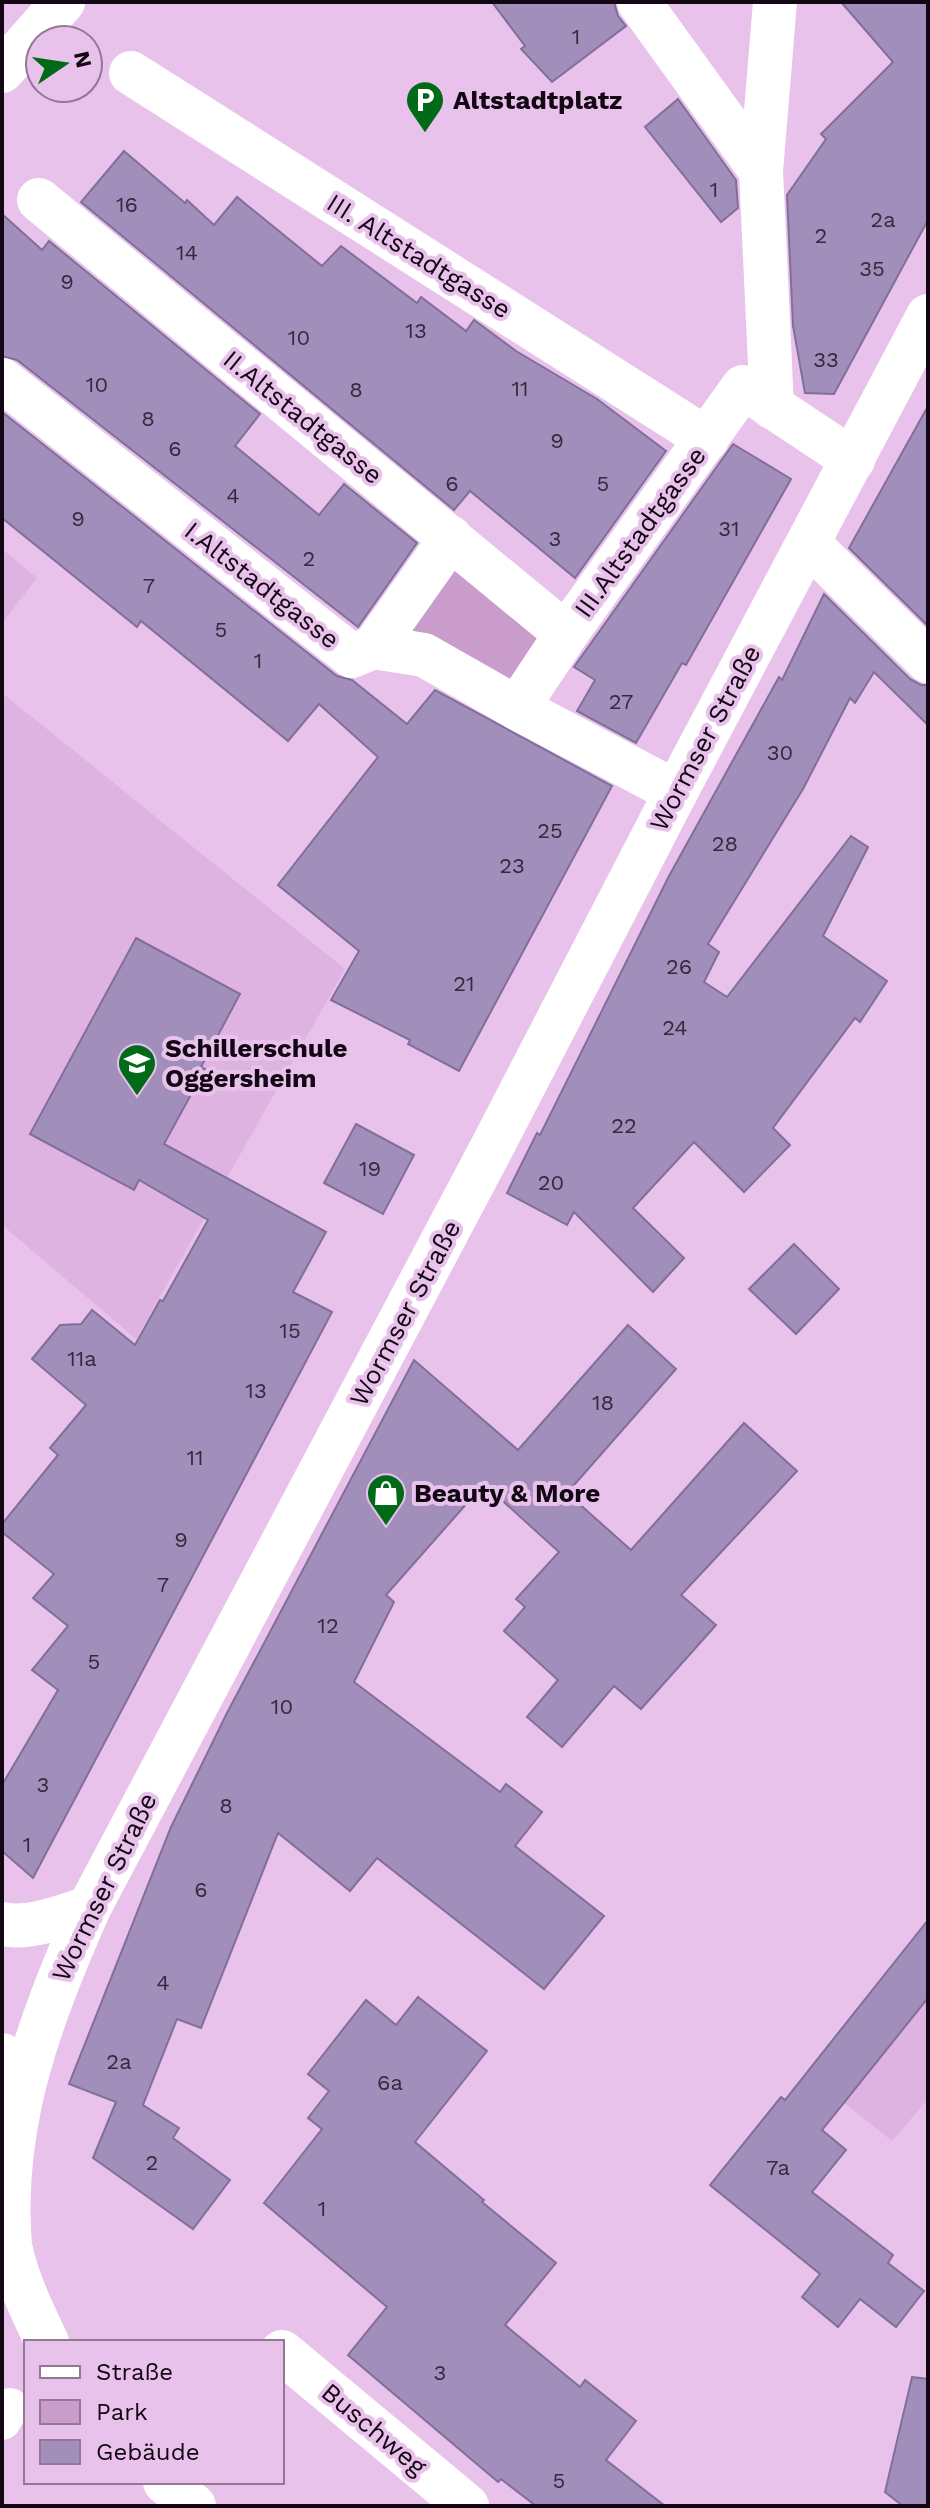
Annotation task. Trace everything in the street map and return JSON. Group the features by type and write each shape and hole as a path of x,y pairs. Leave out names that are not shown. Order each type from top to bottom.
{"street":[{"path":"2,71 63,2"},
{"path":"639,2 761,171"},
{"path":"775,2 761,171 772,407 853,460"},
{"name":"III. Altstadtgasse","path":"131,73 707,439"},
{"name":"II.Altstadtgasse","path":"39,200 566,634"},
{"name":"Wormser Straße","path":"9,2072 36,2029 89,1908 928,316"},
{"name":"I.Altstadtgasse","path":"2,380 352,656 374,647 424,655 676,792"},
{"name":"III.Altstadtgasse","path":"517,708 566,634 743,387 772,407"},
{"path":"374,647 451,538"},
{"path":"809,544 928,661"},
{"path":"2,1924 12,1926 49,1920 89,1908"},
{"path":"9,2072 5,2209 11,2248 26,2298 46,2340"},
{"name":"Buschweg","path":"284,2354 467,2506"},
{"path":"167,2484 194,2506"}],"shaded area":[{"path":"2,549 37,578 2,623"},
{"name":"Schillerschule Oggersheim","path":"2,693 345,969 136,1339 2,1225"},
{"path":"918,1932 928,1940 928,2099 892,2141 806,2073"}],"green space":[{"path":"451,538 566,634 517,708 374,647"}],"building":[{"path":"492,2 614,2 618,16 626,26 552,82 521,49 525,46"},
{"path":"841,2 928,2 928,220 834,394 805,393 793,326 787,195 826,139 821,134 893,62"},
{"path":"678,99 736,180 738,208 721,222 645,127"},
{"path":"124,151 214,225 237,197 322,266 341,246 417,303 421,297 466,331 474,320 516,351 597,399 666,451 575,578 470,491 454,510 81,202"},
{"path":"2,214 42,250 49,241 260,414 235,446 319,515 344,484 417,543 358,627 17,360 2,356"},
{"path":"928,406 928,626 849,548"},
{"path":"2,412 337,676 352,680 407,724 435,690 612,786 459,1071 408,1044 410,1040 331,1000 359,951 278,885 378,757 319,704 288,741 141,621 137,627 2,518"},
{"path":"733,444 791,479 686,665 682,663 636,743 577,711 595,680 574,667"},
{"path":"824,594 910,679 928,685 928,725 874,672 855,703 850,698 803,789 708,944 719,952 704,982 727,997 851,836 868,847 823,936 887,981 860,1022 855,1018 773,1128 790,1145 744,1192 694,1142 633,1208 684,1258 653,1292 574,1212 567,1225 507,1193 537,1133 540,1135 669,876 779,677 782,680"},
{"path":"136,938 240,994 201,1067 205,1069 164,1144 326,1232 293,1292 332,1312 33,1878 2,1851 2,1785 58,1690 32,1670 68,1626 33,1598 54,1574 2,1532 2,1524 58,1455 50,1448 86,1405 32,1359 60,1325 81,1324 92,1310 135,1345 208,1220 139,1180 134,1190 30,1134"},
{"path":"356,1124 414,1155 383,1214 324,1183"},
{"path":"794,1244 839,1289 796,1334 749,1289"},
{"path":"628,1325 676,1369 567,1493 631,1550 744,1423 797,1471 681,1595 716,1625 641,1709 614,1686 562,1747 527,1717 558,1680 504,1631 525,1607 516,1599 559,1552 484,1484 386,1595 394,1602 354,1682 500,1792 506,1784 542,1812 515,1846 604,1916 544,1989 377,1858 350,1891 278,1833 201,2028 177,2019 143,2105 179,2128 173,2138 230,2180 193,2229 93,2158 116,2102 69,2084 171,1827 227,1713 414,1360 518,1450"},
{"path":"928,1920 928,1998 822,2130 846,2150 812,2192 893,2255 888,2263 924,2291 896,2327 860,2299 838,2327 802,2297 820,2274 710,2185 781,2097 785,2100"},
{"path":"418,1997 487,2051 415,2142 556,2263 505,2325 580,2387 585,2380 636,2421 606,2460 665,2506 536,2506 501,2479 498,2482 348,2355 387,2307 264,2203 322,2129 308,2118 329,2091 308,2074 366,2000 396,2025"},
{"path":"912,2377 928,2379 928,2506 903,2506 885,2492"}],"place":[{"name":"Altstadtplatz","path":"425,134"},
{"name":"Schillerschule Oggersheim","path":"137,1097"},
{"name":"Beauty & More","path":"386,1527"}]}
